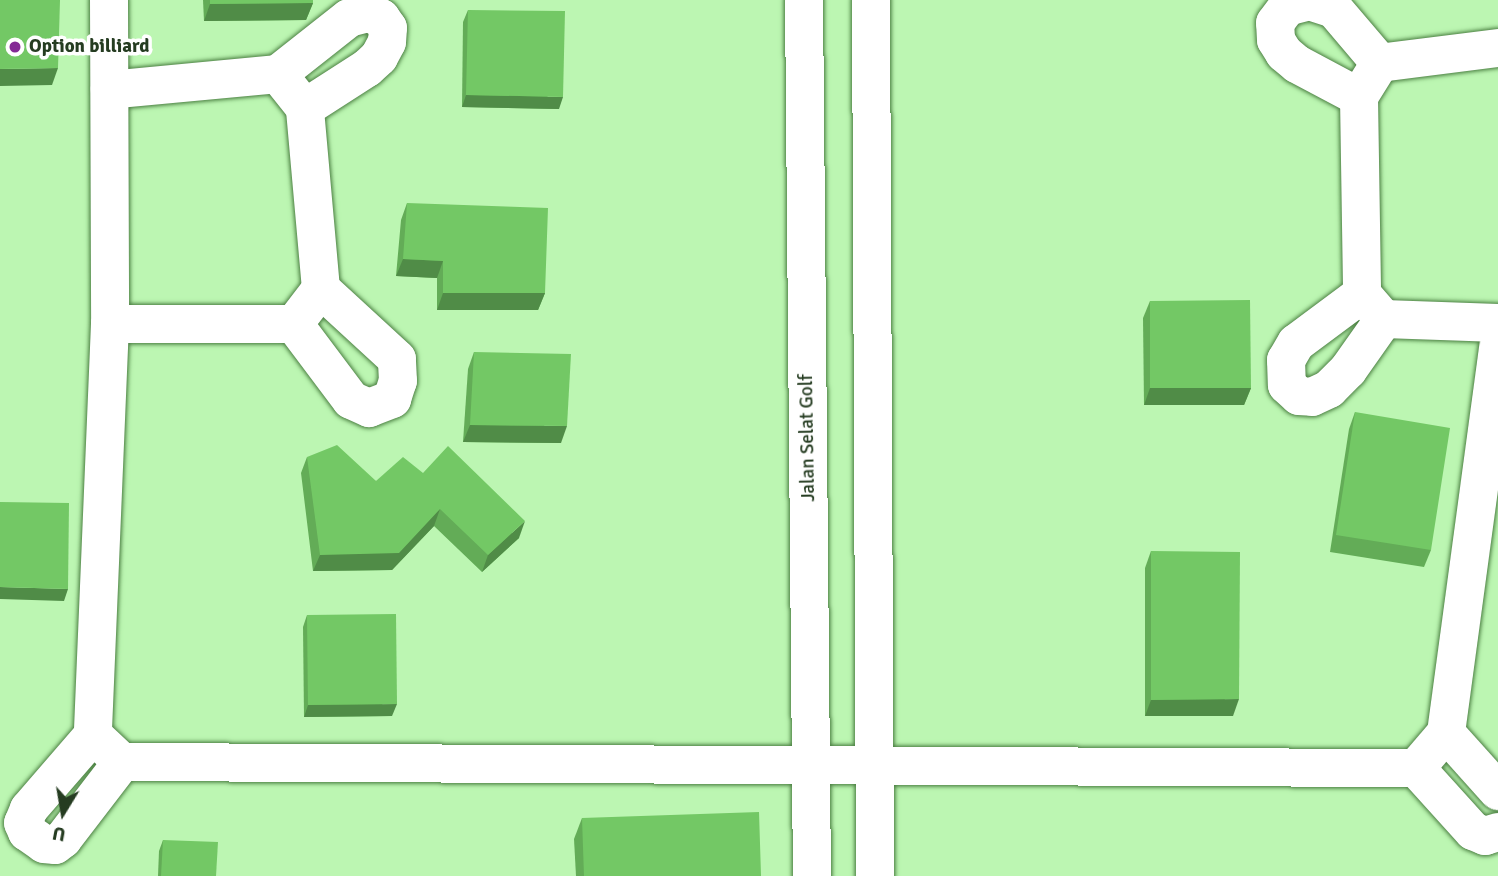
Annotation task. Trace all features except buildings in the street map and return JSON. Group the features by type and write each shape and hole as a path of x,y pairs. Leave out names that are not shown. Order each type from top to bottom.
{"street":[{"path":"109,0 110,324 93,735 29,809 23,823 27,832 44,844 55,845 63,839 122,762"},
{"name":"Jalan Selat Golf","path":"804,0 812,876"},
{"path":"871,0 875,876"},
{"path":"1359,97 1297,64 1284,53 1276,40 1275,23 1287,7 1310,1 1334,9 1380,63"},
{"path":"110,90 278,74 349,18 368,13 381,18 388,28 387,42 379,57 367,68 305,108"},
{"path":"1380,63 1498,48"},
{"path":"1380,63 1359,97 1373,307 1498,323"},
{"path":"278,74 305,108 321,289 397,359 398,381 392,399 369,408 351,400 294,324"},
{"path":"294,324 321,289"},
{"path":"110,324 294,324"},
{"path":"1416,768 1446,733 1498,347"},
{"path":"1446,733 1498,791"},
{"path":"93,735 122,762 875,763 1416,768 1473,831 1485,836 1498,832"}],"place":[{"name":"Option billiard","path":"15,47"}]}
